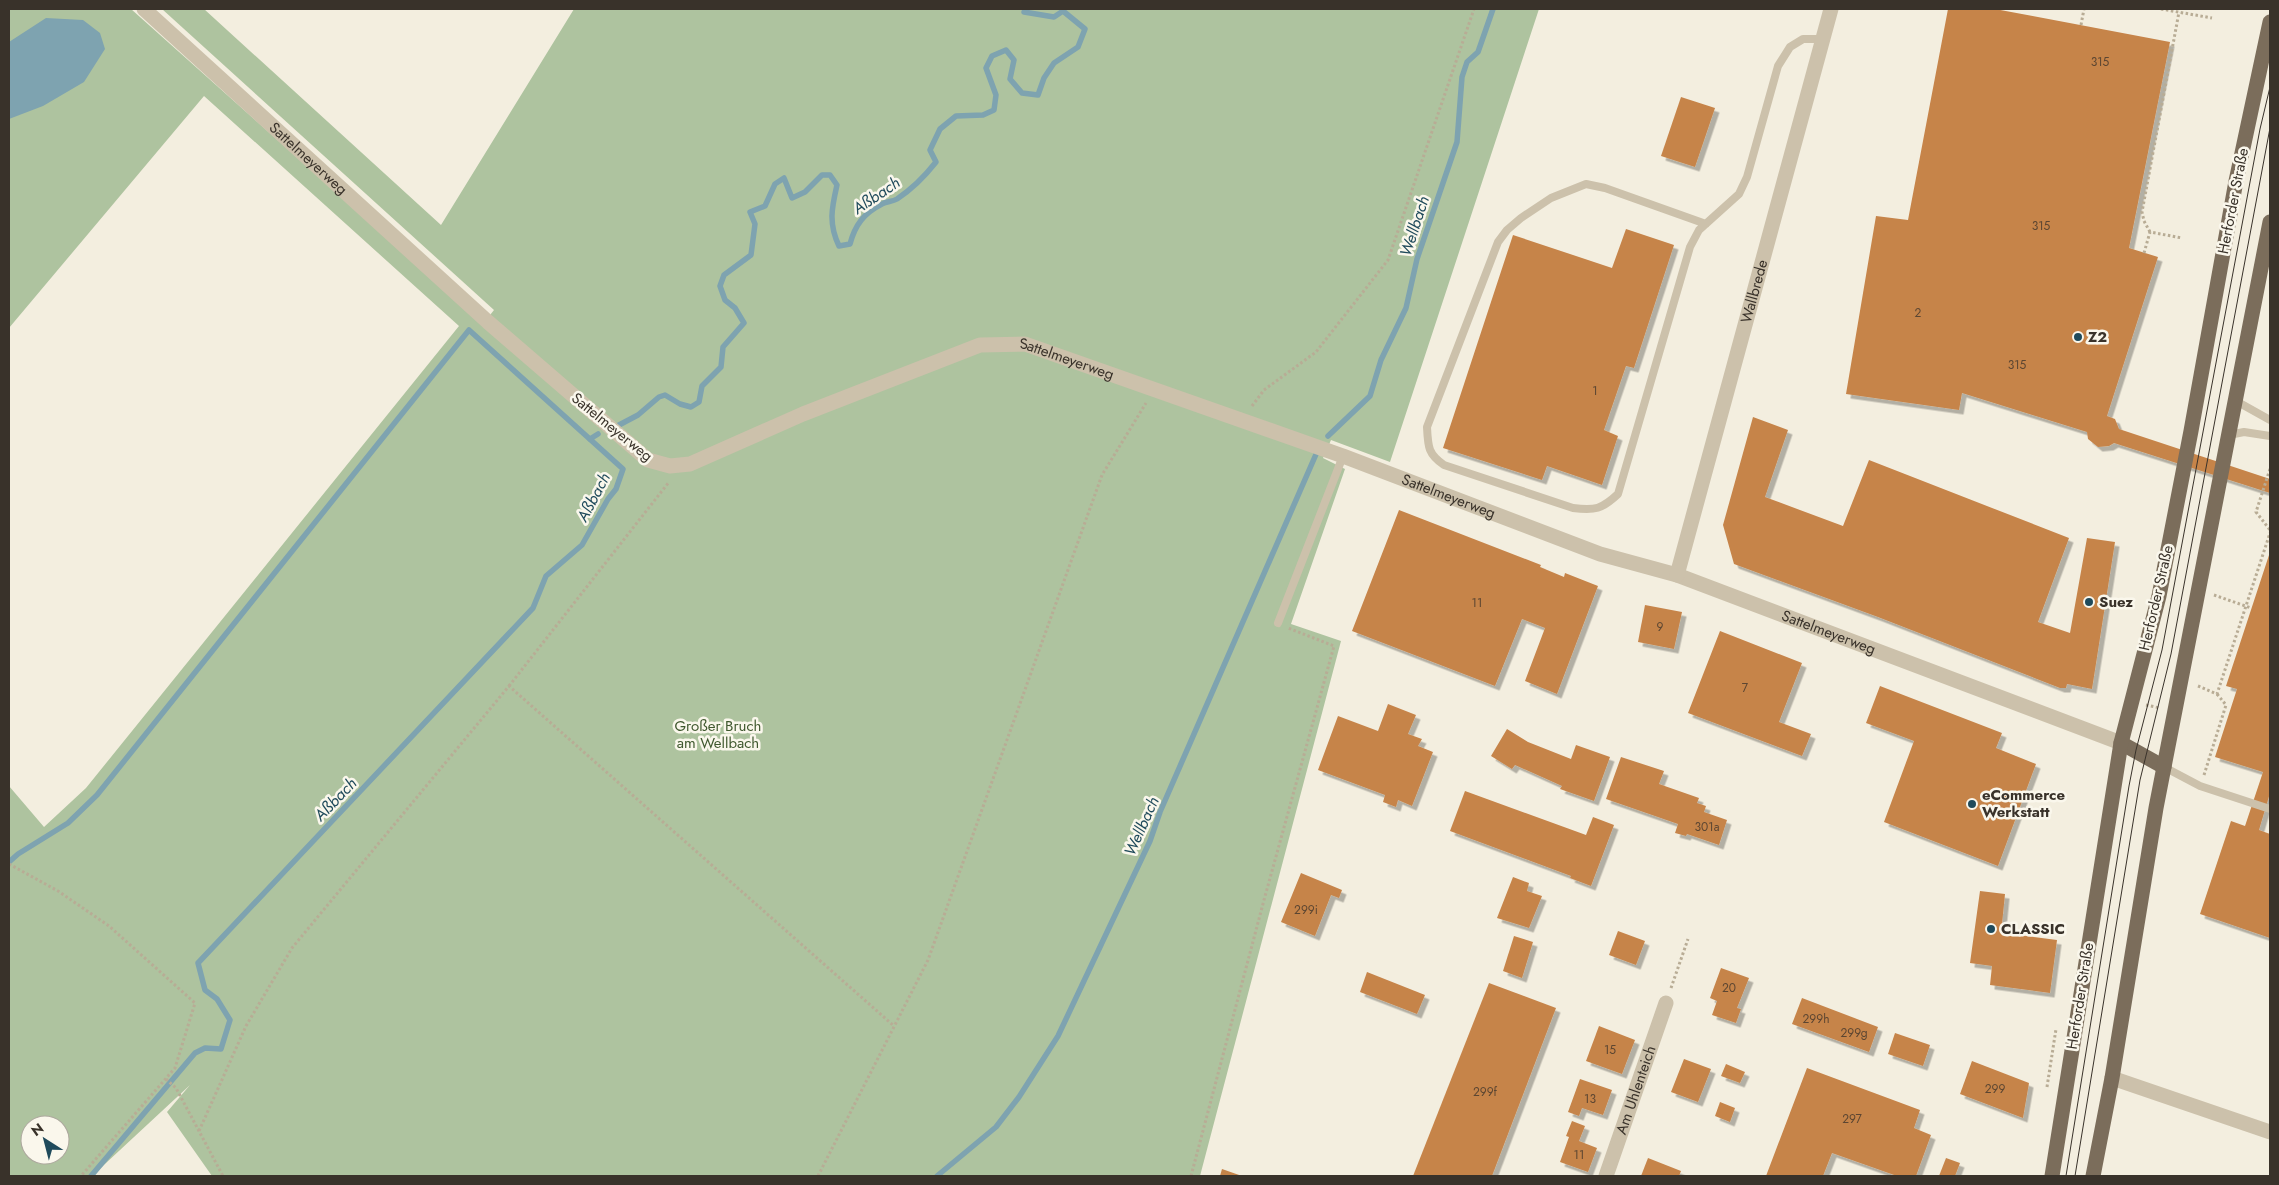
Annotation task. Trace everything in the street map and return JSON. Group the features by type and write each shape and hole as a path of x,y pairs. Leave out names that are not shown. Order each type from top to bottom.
{"main road":[{"name":"Herforder Straße","path":"2052,1176 2121,743 2160,587 2236,181 2268,40 2270,22"},
{"path":"2093,1176 2112,1078 2164,767 2270,222"},
{"path":"2121,743 2164,767"}],"street":[{"name":"Sattelmeyerweg","path":"144,9 488,322 648,460 670,466 690,464 803,414 980,346 1026,344 1343,456 1600,554 1677,575 2121,743"},
{"name":"Wallbrede","path":"1677,575 1831,9"},
{"name":"Am Uhlenteich","path":"1606,1176 1666,1003"},
{"path":"2112,1078 2270,1132"}],"lane":[{"path":"1706,224 1605,188 1586,184 1551,198 1507,230 1498,242 1427,428 1428,445 1433,457 1444,465 1573,508 1591,510 1605,506 1618,494 1690,247 1699,230 1706,224 1739,194 1747,178 1778,66 1790,47 1803,38 1822,39"},
{"path":"2236,401 2270,420"},
{"path":"2229,435 2244,432 2270,436"},
{"path":"1278,624 1343,456"},
{"path":"2164,767 2200,786 2270,808"}],"path":[{"path":"1240,420 1264,390 1316,352 1388,260 1474,9"},
{"path":"2081,25 2084,9"},
{"path":"2162,9 2212,18"},
{"path":"2144,253 2150,232 2142,212 2179,12"},
{"path":"2150,232 2182,238"},
{"path":"818,1176 928,960 1102,475 1154,390"},
{"path":"199,1131 246,1026 292,948 509,686 682,465"},
{"path":"2217,694 2270,531 2256,512 2270,469"},
{"path":"2214,595 2251,608"},
{"path":"1191,1176 1334,646 1278,624"},
{"path":"509,686 894,1026"},
{"path":"2198,686 2217,694 2226,705 2200,786"},
{"path":"2131,701 2175,712"},
{"path":"9,864 58,891 109,926 195,1003 176,1068 81,1176"},
{"path":"1666,1003 1688,938"},
{"path":"166,1079 176,1088 223,1176"}],"green space":[{"name":"Großer Bruch am Wellbach","path":"9,9 131,9 483,324 494,310 162,9 204,9 441,225 574,9 1539,9 1390,462 1331,440 1323,458 1345,469 1291,624 1341,641 1200,1176 212,1176 167,1112 190,1085 92,1176 9,1176 9,786 44,827 86,788 459,326 204,96 9,328"}],"water":[{"path":"46,18 83,20 100,33 105,49 84,82 43,106 9,119 9,42"}],"building":[{"path":"1948,9 1995,9 2170,42 2129,248 2158,257 2107,416 2115,419 2119,429 2270,479 2270,493 2114,443 2109,446 2098,447 2088,439 2087,432 1962,393 1959,410 1846,394 1876,216 1908,220"},
{"path":"1681,97 1715,108 1695,167 1661,156"},
{"path":"1626,229 1674,245 1634,368 1626,366 1604,430 1618,436 1602,485 1547,466 1542,480 1443,448 1513,235 1612,268"},
{"path":"1753,417 1788,430 1765,497 1843,526 1869,460 2069,538 2038,622 2070,633 2087,538 2115,542 2092,689 2067,684 2066,688 2060,688 1878,617 1734,564 1723,525"},
{"path":"1399,510 1541,565 1540,567 1564,577 1565,573 1598,586 1557,694 1525,681 1545,628 1522,619 1495,686 1352,631"},
{"path":"2270,552 2270,793 2259,830 2270,834 2270,938 2200,914 2231,821 2245,826 2263,772 2215,757 2237,689 2226,686"},
{"path":"1645,605 1682,612 1674,649 1638,642"},
{"path":"1720,631 1802,663 1779,722 1811,734 1802,756 1688,713"},
{"path":"1880,686 2002,733 1996,748 2036,764 1998,866 1884,822 1914,741 1866,723"},
{"path":"1388,704 1416,715 1408,734 1422,739 1418,746 1433,752 1412,806 1398,800 1396,807 1383,802 1385,795 1318,770 1338,716 1378,731"},
{"path":"1507,729 1528,742 1571,759 1576,745 1610,757 1594,801 1560,789 1562,786 1515,765 1512,769 1491,756"},
{"path":"1621,757 1664,771 1659,784 1699,798 1697,803 1706,806 1704,812 1727,820 1719,845 1687,834 1686,836 1675,833 1678,824 1606,799"},
{"path":"1465,791 1586,835 1593,817 1614,825 1591,886 1570,878 1571,876 1450,831"},
{"path":"1301,873 1342,890 1339,898 1331,895 1315,936 1281,922"},
{"path":"1513,877 1529,883 1527,891 1542,896 1529,928 1497,918"},
{"path":"1980,891 2005,894 2003,933 2057,940 2050,993 1990,985 1992,966 1970,963"},
{"path":"1618,931 1645,941 1636,965 1609,955"},
{"path":"1514,936 1533,942 1522,978 1503,971"},
{"path":"1721,968 1749,978 1737,1008 1741,1009 1736,1023 1712,1015 1717,1001 1710,998"},
{"path":"1367,972 1425,995 1417,1014 1360,992"},
{"path":"1489,983 1556,1008 1492,1176 1413,1176"},
{"path":"1802,998 1878,1027 1869,1052 1792,1024"},
{"path":"1599,1026 1635,1040 1622,1074 1586,1061"},
{"path":"1895,1033 1930,1045 1923,1066 1888,1054"},
{"path":"1684,1059 1711,1069 1698,1102 1671,1092"},
{"path":"1972,1061 2029,1083 2023,1118 1960,1094"},
{"path":"1726,1064 1745,1072 1740,1083 1721,1076"},
{"path":"1807,1068 1920,1110 1914,1128 1931,1135 1916,1176 1897,1176 1832,1153 1823,1176 1766,1176"},
{"path":"1580,1079 1612,1090 1603,1115 1582,1108 1579,1116 1568,1112"},
{"path":"1720,1102 1735,1108 1730,1122 1715,1116"},
{"path":"1572,1121 1585,1126 1579,1141 1597,1148 1588,1172 1560,1162 1569,1137 1566,1136"},
{"path":"1648,1158 1681,1171 1679,1176 1641,1176"},
{"path":"1946,1158 1960,1163 1955,1176 1939,1176"},
{"path":"1222,1169 1242,1176 1220,1176"}],"waterway":[{"name":"Aßbach","path":"619,425 638,415 659,397 665,395 680,404 691,407 699,402 702,386 721,367 723,347 744,323 735,308 725,300 720,286 724,275 751,255 755,224 750,212 765,206 775,184 784,178 792,198 805,192 822,175 830,175 837,185 832,215 833,230 839,246 850,244 861,220 870,211 903,195 936,162 930,150 940,129 956,116 983,115 994,110 996,95 986,68 992,56 1006,50 1014,60 1010,79 1022,93 1038,95 1044,78 1054,63 1078,47 1085,29 1063,11 1054,17 1024,12 1027,9"},
{"name":"Wellbach","path":"1328,436 1370,396 1381,360 1406,308 1417,259 1457,142 1462,77 1467,62 1478,52 1493,9"},
{"name":"Aßbach","path":"9,862 18,854 68,823 97,795 469,330 623,469 616,489 608,499 582,545 546,576 533,608 198,963 205,990 217,999 230,1020 221,1049 205,1048 195,1053 91,1176"},
{"name":"Aßbach","path":"590,439 598,434"},
{"name":"Wellbach","path":"937,1176 996,1127 1019,1097 1058,1036 1150,841 1160,812 1317,452"}],"tram line":[{"path":"2066,1176 2129,786 2136,750 2162,650 2260,129 2270,87"},
{"path":"2075,1176 2140,780 2171,654 2270,128"}],"place":[{"name":"Z2","path":"2078,337"},
{"name":"Suez","path":"2089,602"},
{"name":"eCommerce Werkstatt","path":"1972,804"},
{"name":"CLASSIC","path":"1991,929"}]}
